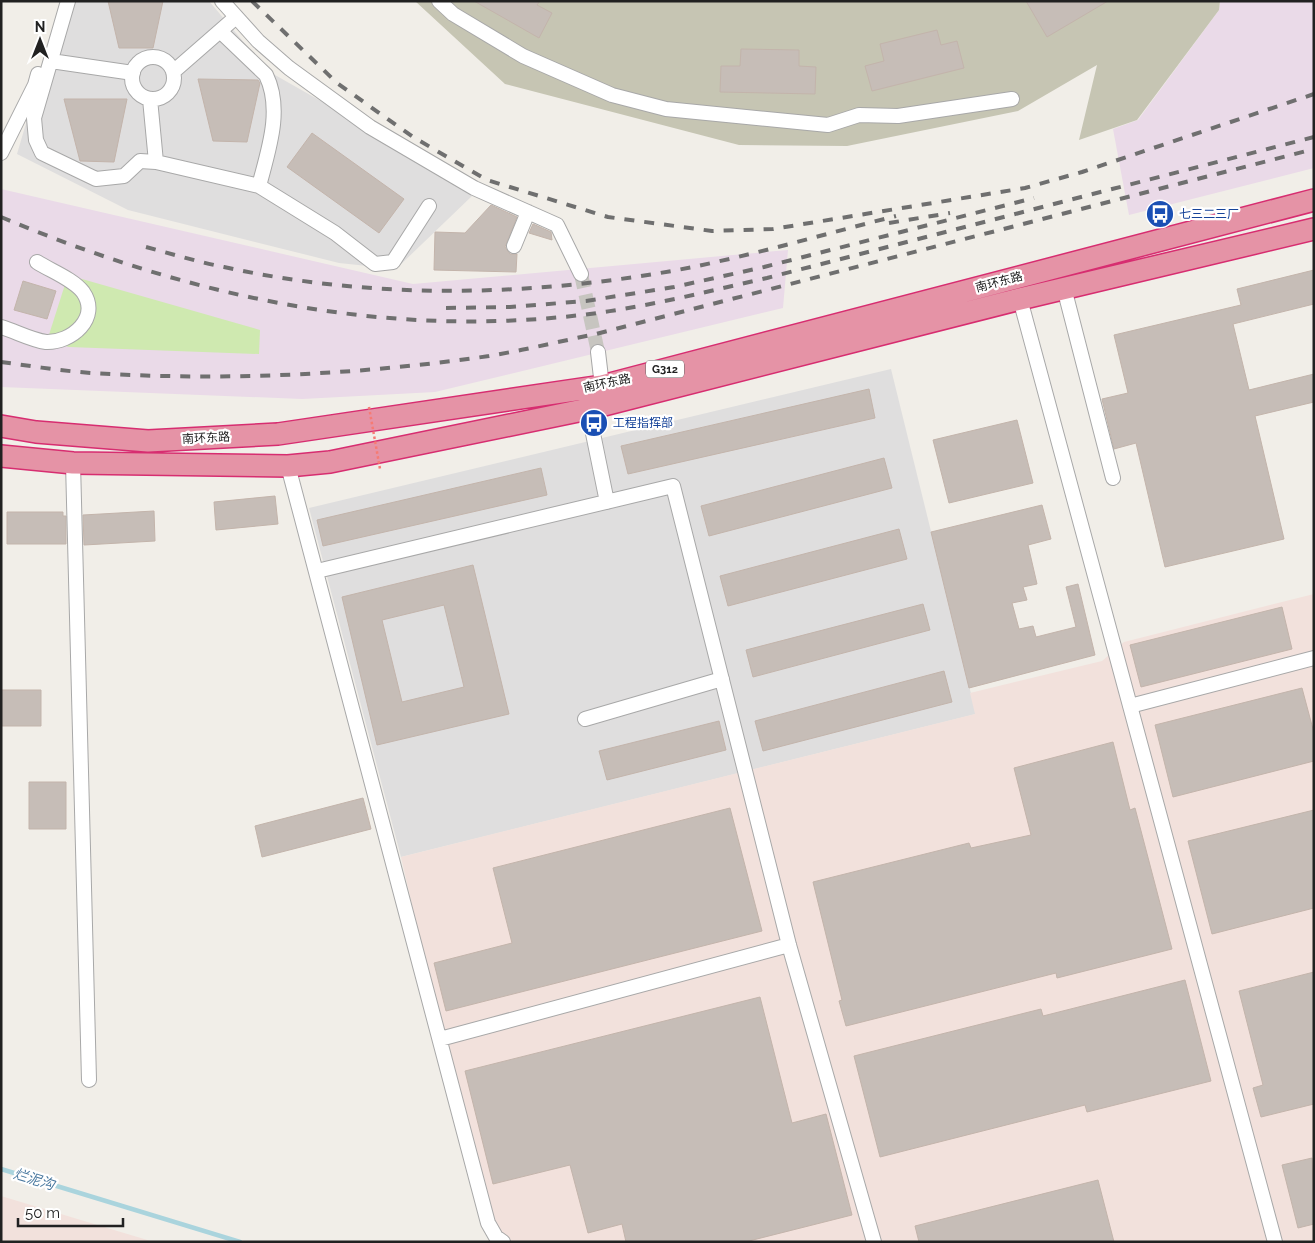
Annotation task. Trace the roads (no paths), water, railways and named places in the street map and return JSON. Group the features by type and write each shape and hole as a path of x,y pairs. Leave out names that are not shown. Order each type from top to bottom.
{"highway":[{"name":"南环东路","path":"1,426 36,432 148,441 278,434 602,386 1314,200"},
{"name":"南环东路","path":"1,456 73,463 288,466 330,462 588,409 1064,288 1314,229"}],"street":[{"path":"1,152 35,85 59,1"},
{"path":"68,1 34,118 36,140 42,153 96,179 124,176 140,161 156,162 259,186 335,234 375,264 393,262 429,206"},
{"path":"222,1 289,68 370,127 455,178 558,225 581,274"},
{"path":"439,1 453,14 523,56 612,96 666,109 828,125 859,115 898,116 1012,99"},
{"path":"174,72 236,17"},
{"path":"220,31 266,75 271,84 274,127 259,186"},
{"path":"153,57 166,61 174,72 173,86 164,96 150,99 143,97 134,87 133,73 140,61 153,57"},
{"path":"51,61 133,73"},
{"path":"150,99 156,162"},
{"path":"514,246 528,212"},
{"path":"1,327 45,342 64,340 79,331 88,317 87,303 83,292 72,283 37,262"},
{"path":"1064,288 1113,478"},
{"path":"1020,299 1275,1242"},
{"path":"598,352 602,386"},
{"path":"588,409 608,502"},
{"path":"73,463 89,1080"},
{"path":"288,466 488,1223 496,1237 503,1242"},
{"path":"317,572 673,486 789,945 874,1242"},
{"path":"1130,706 1314,658"},
{"path":"585,718 722,679"},
{"path":"440,1039 789,945"}],"waterway":[{"name":"烂泥沟","path":"1,1169 240,1242"}],"tunnel":[{"path":"581,274 598,352"}],"railway":[{"path":"252,1 337,83 413,137 487,180 608,217 712,231 773,229 1025,188 1082,172 1314,94"},
{"path":"1,217 145,270 218,290 293,306 368,316 443,321 520,320 618,310 724,288 1314,137"},
{"path":"1,362 92,373 241,376 290,375 390,368 489,356 596,334 1314,149"},
{"path":"446,308 510,307 586,301 674,287 764,267 1034,198"},
{"path":"889,223 950,213"},
{"path":"146,247 224,267 277,277 331,284 385,289 493,290 600,282 684,269 896,216"}],"place":[{"name":"七三二三厂","path":"1160,214"},
{"name":"工程指挥部","path":"594,423"}]}
